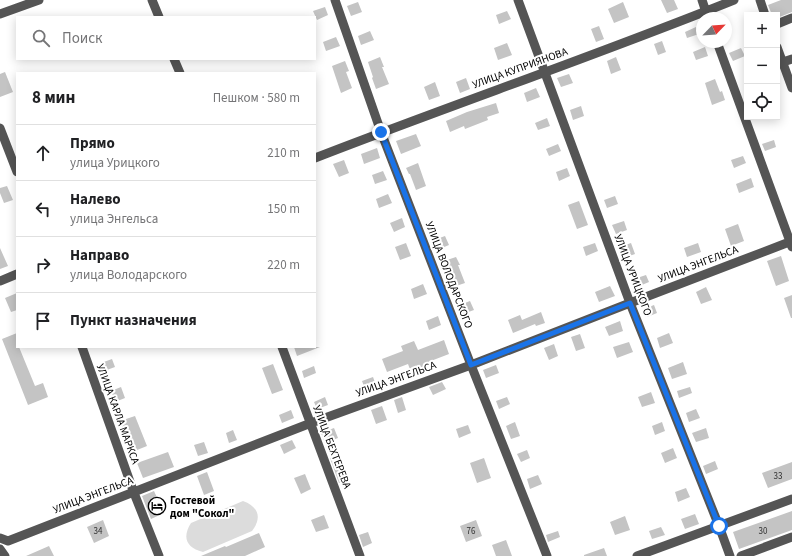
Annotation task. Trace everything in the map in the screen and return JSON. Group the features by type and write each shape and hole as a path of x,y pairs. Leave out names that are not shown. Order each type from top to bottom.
{"street":[{"path":"0,14 39,0"},
{"path":"152,0 158,16"},
{"name":"УЛИЦА ВОЛОДАРСКОГО","path":"335,0 381,132 547,556"},
{"name":"УЛИЦА УРИЦКОГО","path":"518,0 630,303 730,556"},
{"path":"702,0 706,12"},
{"name":"УЛИЦА КУПРИЯНОВА","path":"712,12 734,0"},
{"path":"760,0 765,12"},
{"path":"780,23 792,18"},
{"name":"УЛИЦА КУПРИЯНОВА","path":"316,158 381,132 545,72 696,19"},
{"path":"719,48 791,244"},
{"path":"777,48 792,88"},
{"path":"783,62 792,59"},
{"path":"174,60 180,72"},
{"path":"0,128 16,169"},
{"name":"УЛИЦА ЭНГЕЛЬСА","path":"4,540 134,493 311,423 471,365 630,303 791,244"},
{"path":"0,281 16,274"},
{"name":"УЛИЦА КАРЛА МАРКСА","path":"82,348 134,493 159,556"},
{"name":"УЛИЦА БЕХТЕРЕВА","path":"282,348 360,556"},
{"path":"637,556 792,499"},
{"path":"741,556 792,537"},
{"path":"0,549 5,556"}],"shaded area":[{"path":"243,501 253,506 257,513 257,522 252,531 203,552 189,545 186,537 191,523"}],"building":[{"path":"661,0 674,0 678,9 667,13"},
{"path":"781,0 792,0 792,12 780,17 780,12 771,12 768,5"},
{"path":"358,2 362,12 351,16 347,6"},
{"path":"623,2 629,17 614,23 608,9"},
{"path":"325,7 328,15 317,20 313,11"},
{"path":"507,11 511,19 499,24 496,15"},
{"path":"599,26 604,39 596,42 591,29"},
{"path":"696,27 696,35 687,38 685,32"},
{"path":"370,31 374,40 361,45 358,36"},
{"path":"336,37 340,46 326,51 323,42"},
{"path":"662,41 666,52 658,55 654,44"},
{"path":"507,43 512,55 498,60 494,48"},
{"path":"705,48 708,56 696,60 693,52"},
{"path":"741,48 744,56 733,61 729,53"},
{"path":"380,57 384,67 382,67 389,84 376,89 368,62"},
{"path":"616,57 621,70 611,74 607,61"},
{"path":"345,61 349,71 346,72 352,88 341,93 332,66"},
{"path":"5,72 13,92 0,97 0,74"},
{"path":"569,74 573,83 561,87 557,78"},
{"path":"466,78 470,89 460,93 456,82"},
{"path":"715,79 725,100 712,105 705,83"},
{"path":"435,82 440,96 429,100 424,87"},
{"path":"536,88 540,97 527,102 524,93"},
{"path":"496,103 499,113 487,117 488,120 465,129 464,126 450,132 446,121 467,112"},
{"path":"581,106 584,116 573,120 570,110"},
{"path":"547,118 550,126 538,130 535,123"},
{"path":"416,134 421,146 401,154 396,141"},
{"path":"774,140 776,147 765,151 762,144"},
{"path":"558,144 561,151 549,156 546,149"},
{"path":"377,148 380,158 364,164 361,154"},
{"path":"743,156 746,163 734,168 731,160"},
{"path":"344,160 349,173 339,177 333,164"},
{"path":"418,163 426,186 416,190 406,168"},
{"path":"567,168 570,176 559,181 556,172"},
{"path":"383,171 387,180 375,184 372,175"},
{"path":"751,178 754,187 739,193 736,184"},
{"path":"7,186 13,200 4,203 0,193 0,188"},
{"path":"388,194 392,203 379,208 376,199"},
{"path":"615,196 618,204 607,208 604,200"},
{"path":"579,201 588,225 577,229 568,205"},
{"path":"402,218 405,227 394,232 390,223"},
{"path":"624,221 627,230 616,234 612,225"},
{"path":"738,224 744,241 731,246 725,229"},
{"path":"445,236 449,245 437,250 434,240"},
{"path":"406,243 411,256 400,260 395,247"},
{"path":"595,243 598,251 586,256 583,247"},
{"path":"631,243 635,254 624,258 620,247"},
{"path":"698,243 701,252 687,257 684,248"},
{"path":"0,248 8,266 0,269"},
{"path":"781,256 789,281 776,286 767,261"},
{"path":"456,257 465,283 453,287 444,261"},
{"path":"646,275 649,282 637,287 634,279"},
{"path":"423,284 427,294 414,299 411,289"},
{"path":"610,286 615,296 599,302 595,292"},
{"path":"706,287 712,300 701,304 696,292"},
{"path":"16,293 16,310 11,312 5,298"},
{"path":"792,295 792,318 791,318 784,298"},
{"path":"470,301 474,310 463,314 460,305"},
{"path":"654,305 657,313 647,317 644,309"},
{"path":"541,312 545,323 536,326 535,324 513,333 508,320 520,315 522,320"},
{"path":"438,316 441,325 429,330 426,321"},
{"path":"620,321 623,331 609,336 605,327"},
{"path":"16,333 16,348 19,348 35,386 43,383 48,397 28,405 2,339"},
{"path":"669,333 673,343 660,348 657,338"},
{"path":"580,334 585,348 576,351 571,337"},
{"path":"444,340 449,354 423,364 424,368 411,372 408,364 387,372 382,359 403,351 401,346 414,341 418,350"},
{"path":"629,342 633,352 617,358 613,347"},
{"path":"554,344 558,356 549,360 544,348"},
{"path":"320,347 297,356 294,348"},
{"path":"112,359 115,367 104,371 101,363"},
{"path":"683,362 687,374 672,379 668,368"},
{"path":"273,364 283,390 272,394 262,368"},
{"path":"496,365 499,373 486,378 483,370"},
{"path":"314,366 316,373 304,378 302,371"},
{"path":"373,377 377,388 366,392 362,381"},
{"path":"442,382 446,389 433,395 429,387"},
{"path":"121,387 125,398 115,402 111,391"},
{"path":"690,387 692,393 679,398 677,391"},
{"path":"651,392 655,403 642,407 638,397"},
{"path":"325,397 328,405 317,409 314,402"},
{"path":"402,397 406,410 398,413 394,400"},
{"path":"507,397 510,404 499,409 496,401"},
{"path":"382,406 387,420 376,424 371,410"},
{"path":"696,409 700,418 689,422 686,413"},
{"path":"291,410 294,418 282,423 279,415"},
{"path":"135,416 147,446 132,452 120,421"},
{"path":"515,422 520,436 511,439 506,426"},
{"path":"662,422 665,431 655,435 652,426"},
{"path":"468,425 471,433 459,438 456,429"},
{"path":"334,428 338,438 325,443 321,433"},
{"path":"706,428 709,438 696,442 692,433"},
{"path":"233,430 237,440 229,443 226,433"},
{"path":"292,440 296,448 284,454 280,445"},
{"path":"204,442 208,453 198,456 194,445"},
{"path":"673,448 677,458 665,463 661,453"},
{"path":"527,450 530,458 521,462 517,454"},
{"path":"168,452 174,467 143,478 137,463"},
{"path":"338,455 342,463 339,464 345,481 339,483 330,458"},
{"path":"484,458 491,478 477,483 470,463"},
{"path":"715,461 718,469 706,474 703,466"},
{"path":"792,462 792,479 768,488 762,473"},
{"path":"207,472 214,491 204,495 197,476"},
{"path":"305,474 311,489 301,494 294,478"},
{"path":"538,475 542,484 530,489 527,479"},
{"path":"686,488 690,497 678,502 675,492"},
{"path":"154,491 164,513 151,519 142,496"},
{"path":"792,511 792,530 739,549 733,532"},
{"path":"695,514 699,524 685,529 681,519"},
{"path":"324,515 329,528 316,532 311,520"},
{"path":"625,516 630,530 615,535 610,522"},
{"path":"103,520 109,536 94,543 87,527"},
{"path":"476,520 482,536 466,542 460,526"},
{"path":"661,527 665,535 652,539 649,531"},
{"path":"558,531 560,537 548,542 546,535"},
{"path":"368,532 372,543 363,547 359,535"},
{"path":"259,533 265,547 245,556 201,556 225,546 226,547"},
{"path":"506,540 512,556 496,556 492,545"},
{"path":"49,546 54,556 26,556"},
{"path":"604,548 607,556 584,556 584,555"}],"place":[{"name":"Гостевой дом \"Сокол\"","path":"157,506"}],"route":[{"path":"381,132 471,365 630,303 719,526"}]}
